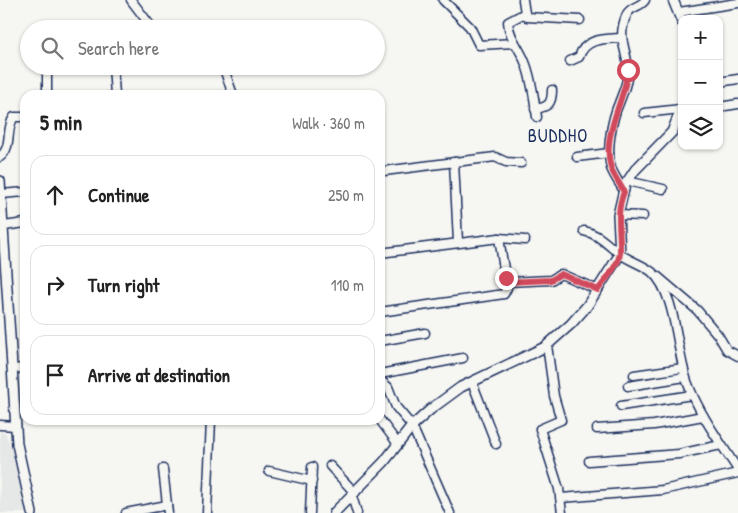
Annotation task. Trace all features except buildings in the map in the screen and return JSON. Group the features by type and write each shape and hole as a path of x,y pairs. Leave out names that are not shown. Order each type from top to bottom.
{"street":[{"path":"131,0 146,20"},
{"path":"443,0 470,27 479,45 514,43"},
{"path":"523,0 525,13 529,17 580,20"},
{"path":"624,192 611,168 609,153 614,120 619,100 623,96 627,78 626,57 621,38 627,14 645,0"},
{"path":"673,0 680,15"},
{"path":"679,12 738,3"},
{"path":"525,13 508,22 514,43 526,64 536,113 550,103 552,90"},
{"path":"570,61 579,57 583,48 590,43 602,39 621,38"},
{"path":"46,75 47,90"},
{"path":"114,75 115,90"},
{"path":"226,75 231,90"},
{"path":"723,81 738,79"},
{"path":"723,106 738,104"},
{"path":"644,113 678,108"},
{"path":"334,513 354,494 412,426 461,387 547,345 571,324 598,290 620,254 619,203 627,181 672,132 678,116"},
{"path":"0,157 7,148 11,121 14,117 20,117"},
{"path":"577,157 609,153"},
{"path":"385,171 495,157 506,162 520,163"},
{"path":"454,162 458,242"},
{"path":"0,181 3,272 13,369 17,444 32,513"},
{"path":"627,181 663,189"},
{"path":"1,194 20,192"},
{"path":"618,215 643,216"},
{"path":"2,223 20,223"},
{"path":"584,231 597,235 620,254 654,273 697,310 718,335 726,350 738,356"},
{"path":"385,311 504,294 507,288 499,238"},
{"path":"385,251 499,238 524,240"},
{"path":"561,498 663,490 738,471 692,395 685,377 668,299 654,273"},
{"path":"506,282 551,280 561,274 598,290"},
{"path":"385,340 426,333"},
{"path":"547,345 554,396 561,420 540,429 561,498 562,513"},
{"path":"385,373 463,358"},
{"path":"13,369 20,368"},
{"path":"634,375 683,368"},
{"path":"628,386 685,377"},
{"path":"472,382 496,444"},
{"path":"385,384 388,387 398,411 412,426 450,513"},
{"path":"621,406 692,395"},
{"path":"597,429 654,424 703,416"},
{"path":"0,425 16,426"},
{"path":"207,513 211,425"},
{"path":"384,425 398,444"},
{"path":"589,461 679,454 721,445"},
{"path":"330,466 354,494 356,513"},
{"path":"310,513 312,467"},
{"path":"126,513 168,509 163,469"},
{"path":"269,472 312,481"}],"shaded area":[{"path":"0,432 5,433 15,454 29,513 0,513"}],"district":[{"name":"BUDDHO","path":"558,135"}],"route":[{"path":"506,278 506,282 538,279 551,280 561,274 598,290 618,260 620,254 619,203 624,192 611,168 609,153 614,120 619,100 623,96 628,70"}]}
